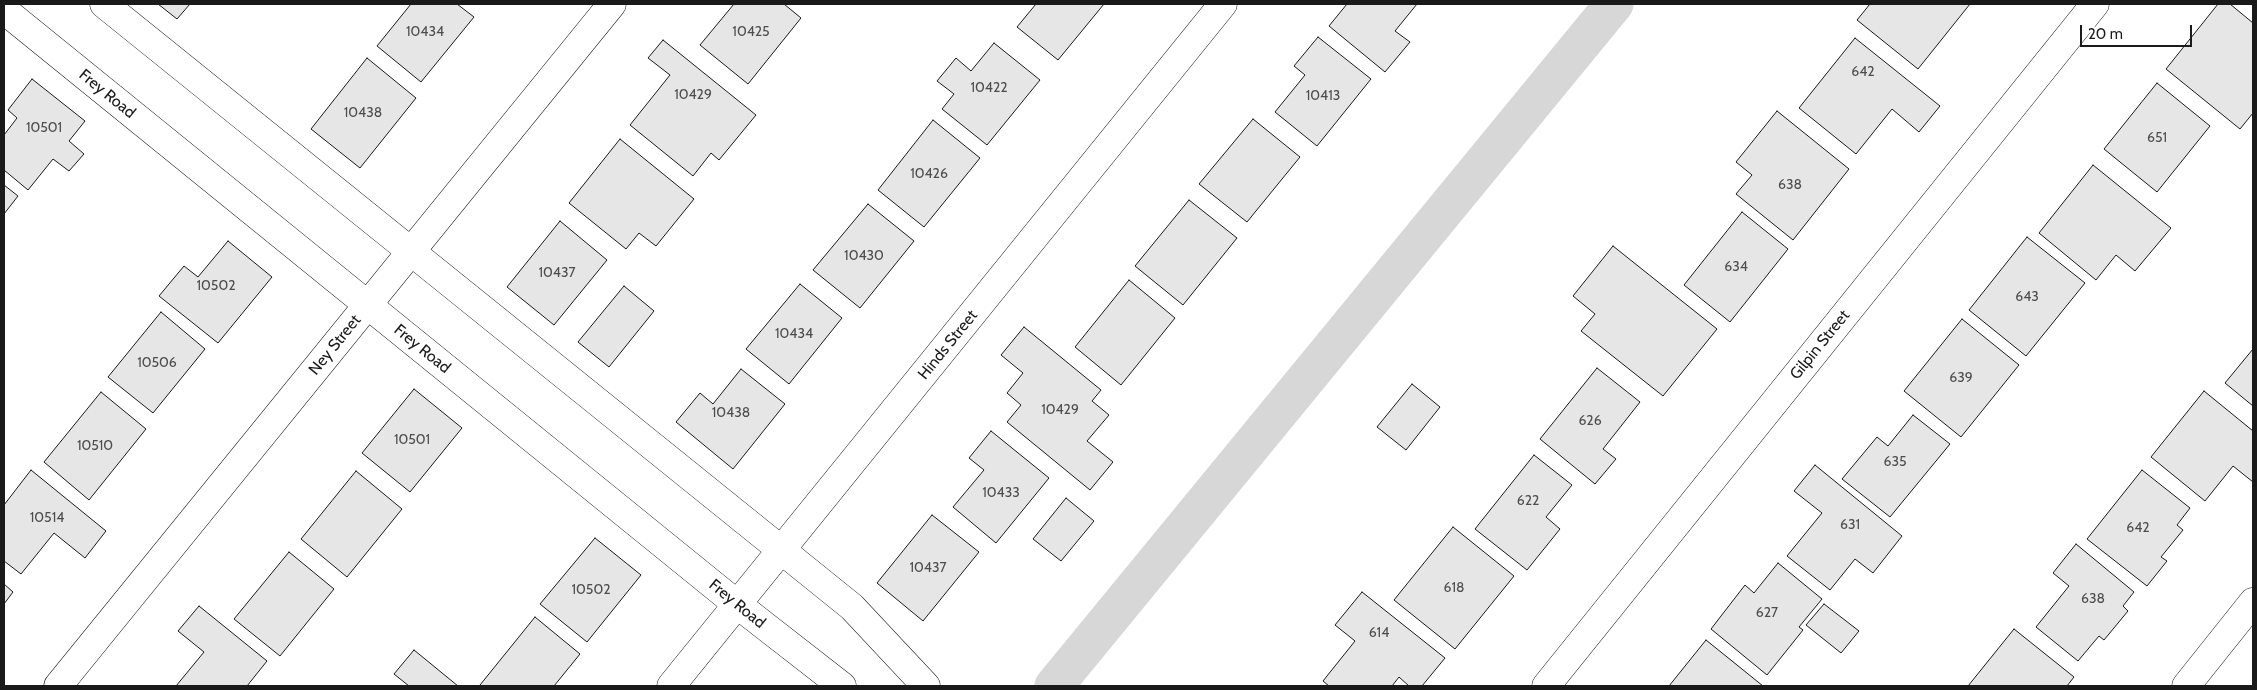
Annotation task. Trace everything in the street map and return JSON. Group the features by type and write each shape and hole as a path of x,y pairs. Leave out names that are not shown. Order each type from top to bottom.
{"street":[{"path":"104,4 852,607 926,686"},
{"name":"Ney Street","path":"58,686 612,4"},
{"name":"Hinds Street","path":"671,686 1223,4"},
{"name":"Gilpin Street","path":"1546,686 2095,4"},
{"name":"Frey Road","path":"4,10 738,605 842,686"},
{"path":"2186,686 2253,602"}],"building":[{"path":"158,4 190,4 177,19"},
{"path":"411,4 457,4 474,17 421,82 377,46"},
{"path":"734,4 784,4 801,18 748,84 700,45"},
{"path":"1036,4 1104,4 1058,60 1017,27"},
{"path":"1347,4 1417,4 1395,31 1410,42 1385,72 1329,26"},
{"path":"1870,4 1970,4 1918,69 1857,20"},
{"path":"2218,4 2230,4 2253,23 2253,113 2240,129 2166,69"},
{"path":"1318,37 1371,79 1317,146 1275,112 1305,75 1294,66"},
{"path":"1855,38 1940,106 1919,132 1892,109 1856,154 1799,108"},
{"path":"663,40 756,115 719,160 711,153 693,176 630,125 670,75 648,58"},
{"path":"994,43 1040,80 987,145 942,109 954,94 937,81 956,58 971,71"},
{"path":"367,58 416,98 360,168 311,129"},
{"path":"32,79 85,121 69,141 84,154 69,171 53,159 28,190 4,170 4,135 17,118 8,110"},
{"path":"2157,83 2210,126 2157,192 2104,149"},
{"path":"1777,111 1849,169 1793,240 1736,194 1752,175 1736,162"},
{"path":"1253,119 1300,157 1247,222 1199,184"},
{"path":"933,120 980,158 924,227 878,190"},
{"path":"620,139 694,199 656,246 639,233 626,249 569,203"},
{"path":"2093,165 2171,228 2135,271 2116,255 2096,280 2039,233"},
{"path":"4,185 18,196 4,214"},
{"path":"1189,200 1237,238 1183,305 1135,266"},
{"path":"868,204 914,241 860,308 813,270"},
{"path":"1742,212 1788,249 1730,322 1684,285"},
{"path":"560,221 607,260 554,325 507,287"},
{"path":"2027,237 2085,283 2026,356 1969,310"},
{"path":"228,241 272,277 218,343 159,296 184,266 198,277"},
{"path":"1613,246 1717,329 1663,396 1581,331 1595,314 1573,296"},
{"path":"1129,280 1175,318 1121,385 1075,347"},
{"path":"800,284 842,318 789,384 746,349"},
{"path":"624,286 654,311 609,367 578,342"},
{"path":"161,312 205,349 153,413 108,377"},
{"path":"1962,319 2019,365 1961,437 1904,391"},
{"path":"1024,327 1101,390 1092,401 1109,415 1087,441 1113,462 1090,490 1007,422 1021,405 1007,393 1023,373 1001,355"},
{"path":"2253,349 2253,406 2225,383"},
{"path":"1597,368 1640,402 1603,449 1616,459 1595,484 1540,439"},
{"path":"741,369 785,404 733,469 676,422 700,393 713,404"},
{"path":"1412,384 1440,407 1406,450 1377,427"},
{"path":"414,389 462,428 410,492 362,453"},
{"path":"2204,391 2253,431 2253,482 2233,466 2205,501 2151,457"},
{"path":"101,392 146,429 89,500 44,462"},
{"path":"1913,415 1950,444 1890,517 1842,479 1877,437 1888,446"},
{"path":"991,431 1049,478 996,543 953,507 984,470 969,458"},
{"path":"1534,455 1572,485 1546,517 1560,529 1527,570 1475,529"},
{"path":"1815,465 1902,536 1873,573 1855,559 1830,590 1787,556 1822,513 1794,491"},
{"path":"31,470 106,531 85,558 54,533 21,574 4,561 4,505"},
{"path":"2142,470 2190,508 2177,525 2183,530 2161,557 2167,561 2147,586 2087,539"},
{"path":"356,471 402,509 347,577 301,539"},
{"path":"1066,498 1094,521 1061,561 1033,539"},
{"path":"932,515 979,552 923,621 877,583"},
{"path":"1453,527 1514,576 1455,649 1394,600"},
{"path":"595,538 641,575 587,642 540,604"},
{"path":"2076,544 2134,592 2123,606 2128,611 2104,640 2099,636 2078,661 2036,627 2069,586 2053,573"},
{"path":"289,552 334,589 280,656 234,619"},
{"path":"1778,563 1822,599 1799,627 1803,630 1767,675 1711,629 1745,585 1754,593"},
{"path":"4,584 13,592 4,604"},
{"path":"1362,592 1445,658 1422,686 1409,686 1399,677 1392,686 1329,686 1323,681 1355,641 1335,625"},
{"path":"1824,604 1859,631 1841,653 1806,625"},
{"path":"199,606 267,661 247,686 176,686 204,652 178,631"},
{"path":"535,617 580,654 554,686 481,686 480,685"},
{"path":"2014,629 2074,677 2067,686 1968,686"},
{"path":"1706,640 1763,686 1669,686"},
{"path":"414,650 458,686 409,686 394,674"}],"waterway":[{"path":"1054,686 1614,4"}]}
